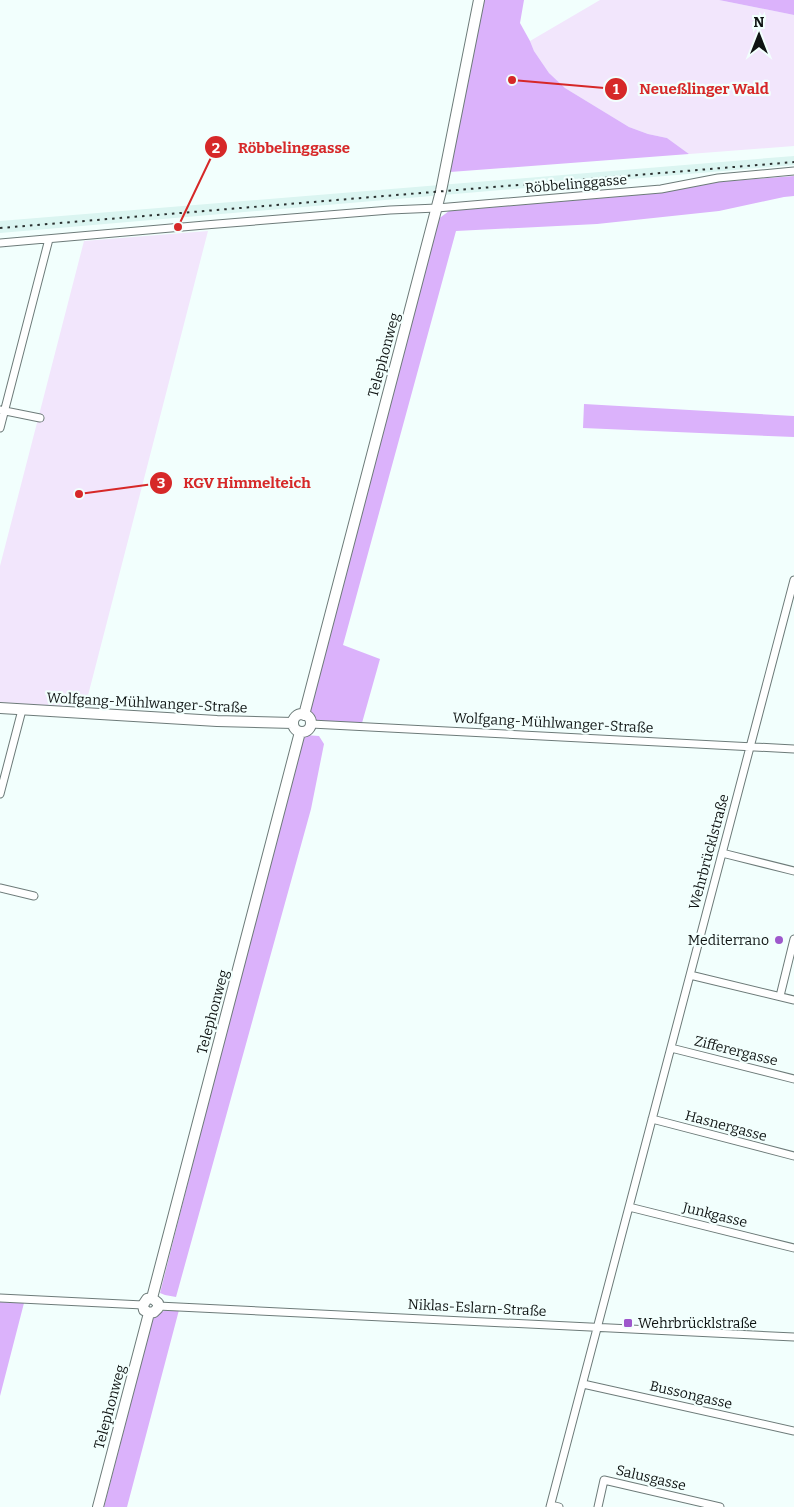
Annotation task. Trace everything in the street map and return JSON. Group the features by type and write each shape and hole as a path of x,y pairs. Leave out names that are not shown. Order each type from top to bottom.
{"street":[{"name":"Telephonweg","path":"304,715 446,172 479,0"},
{"name":"Röbbelinggasse","path":"0,243 660,189 718,178 794,172"},
{"path":"0,428 2,410 49,239"},
{"path":"2,410 40,418"},
{"name":"Wehrbrücklstraße","path":"553,1506 629,1207 794,580"},
{"name":"Wolfgang-Mühlwanger-Straße","path":"0,708 217,721 293,723"},
{"path":"0,794 22,710"},
{"path":"304,715 310,720 310,724 307,731 300,732 295,729 293,723 295,717 304,715"},
{"name":"Wolfgang-Mühlwanger-Straße","path":"310,724 794,749"},
{"name":"Telephonweg","path":"155,1302 300,732"},
{"path":"722,853 794,871"},
{"path":"0,888 34,896"},
{"path":"780,996 793,949 794,938"},
{"path":"690,975 794,1000"},
{"name":"Zifferergasse","path":"671,1048 794,1079"},
{"name":"Hasnergasse","path":"652,1119 794,1156"},
{"name":"Junkgasse","path":"629,1207 794,1248"},
{"path":"0,1298 156,1311 155,1302"},
{"name":"Niklas-Eslarn-Straße","path":"155,1302 794,1337"},
{"name":"Telephonweg","path":"98,1507 146,1309"},
{"name":"Bussongasse","path":"583,1384 794,1431"},
{"name":"Salusgasse","path":"598,1507 604,1480 720,1507"},
{"path":"678,1507 681,1498"}],"shaded area":[{"path":"482,0 524,0 520,23 534,51 549,73 565,88 629,127 667,138 689,154 450,172"},
{"path":"600,0 719,0 794,15 794,146 689,154 667,138 629,127 565,88 549,73 534,51 530,41"},
{"path":"719,0 794,0 794,15"},
{"path":"794,156 794,165 0,233 0,221"},
{"path":"794,176 794,196 719,211 597,224 456,231 343,645 380,659 362,723 318,721 312,718 310,712 437,220 449,211 660,193 718,182"},
{"path":"208,231 85,707 0,704 0,566 84,241"},
{"path":"584,404 794,416 794,437 583,428"},
{"path":"305,735 319,736 324,744 311,809 176,1297 165,1295 160,1293 301,738"},
{"path":"0,1302 24,1303 0,1396"},
{"path":"166,1310 179,1310 127,1507 104,1507 153,1318"}],"railway":[{"path":"0,228 794,162"}],"place":[{"name":"Neueßlinger Wald","path":"512,80"},
{"name":"Röbbelinggasse","path":"178,227"},
{"name":"KGV Himmelteich","path":"79,494"},
{"name":"Mediterrano","path":"779,940"},
{"name":"Wehrbrücklstraße","path":"628,1323"}]}
